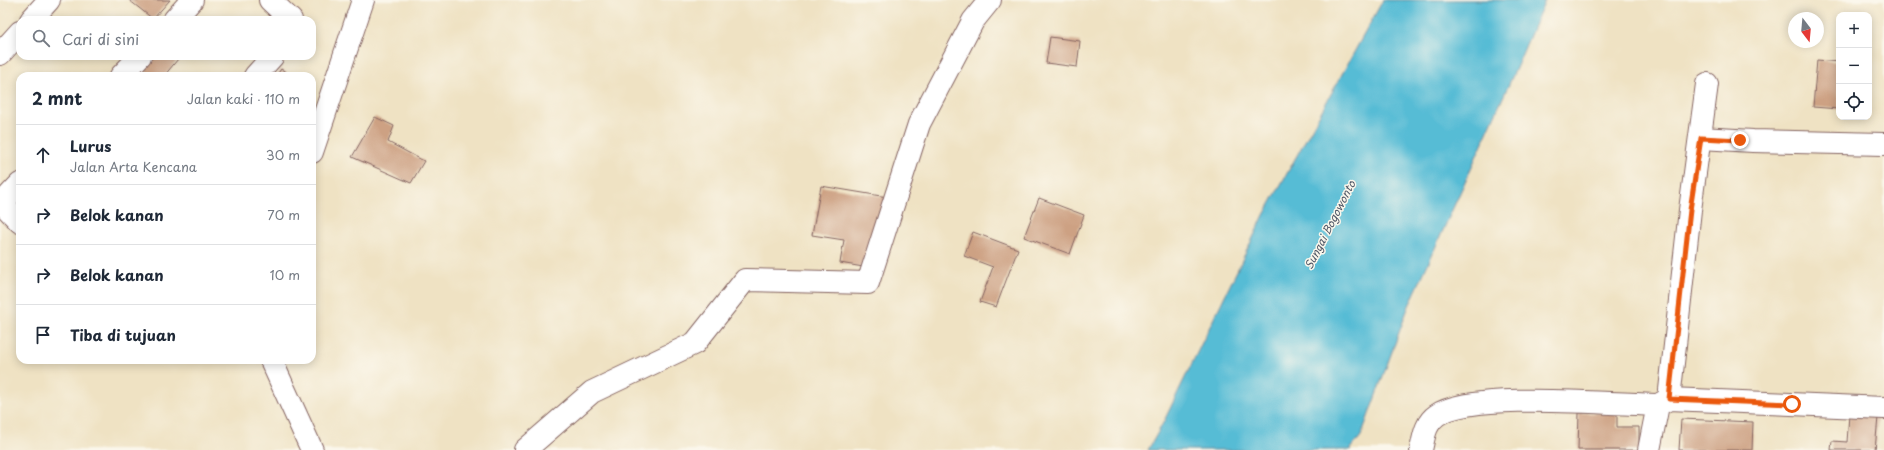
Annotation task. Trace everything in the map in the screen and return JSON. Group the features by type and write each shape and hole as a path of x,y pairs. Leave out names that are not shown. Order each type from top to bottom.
{"street":[{"path":"35,16 49,0"},
{"path":"178,16 192,0"},
{"path":"270,0 287,16"},
{"path":"316,140 363,0"},
{"path":"525,450 592,392 695,343 745,280 868,283 919,124 973,21 990,0"},
{"path":"0,54 16,36"},
{"path":"125,72 136,60"},
{"path":"259,72 269,60"},
{"path":"1649,450 1663,402 1701,138 1707,84"},
{"path":"1701,138 1754,141 1884,144"},
{"path":"16,188 1,202 16,218"},
{"path":"273,364 312,450"},
{"path":"1421,450 1424,433 1429,421 1437,415 1448,409 1510,400 1663,402 1884,408"}],"water":[{"name":"Sungai Bogowonto","path":"1383,0 1545,0 1514,73 1408,308 1361,436 1350,450 1148,450 1162,425 1264,215"}],"building":[{"path":"129,0 170,0 156,16 149,16"},
{"path":"1050,37 1080,41 1077,67 1046,63"},
{"path":"150,60 177,60 167,72 148,72 143,68"},
{"path":"1817,60 1836,62 1836,109 1813,107"},
{"path":"281,69 286,72 279,72"},
{"path":"375,117 394,126 388,142 424,161 411,183 352,157"},
{"path":"821,186 887,197 875,269 840,263 844,240 812,235"},
{"path":"1039,198 1084,215 1070,254 1024,237"},
{"path":"973,232 1018,249 996,307 980,302 993,267 964,256"},
{"path":"1579,413 1617,413 1617,427 1639,427 1639,450 1578,450"},
{"path":"1849,415 1878,417 1875,450 1831,450 1832,441 1847,442"},
{"path":"1681,419 1753,422 1752,450 1679,450"}],"route":[{"path":"1740,140 1701,138 1690,210 1669,399 1792,404"}]}
